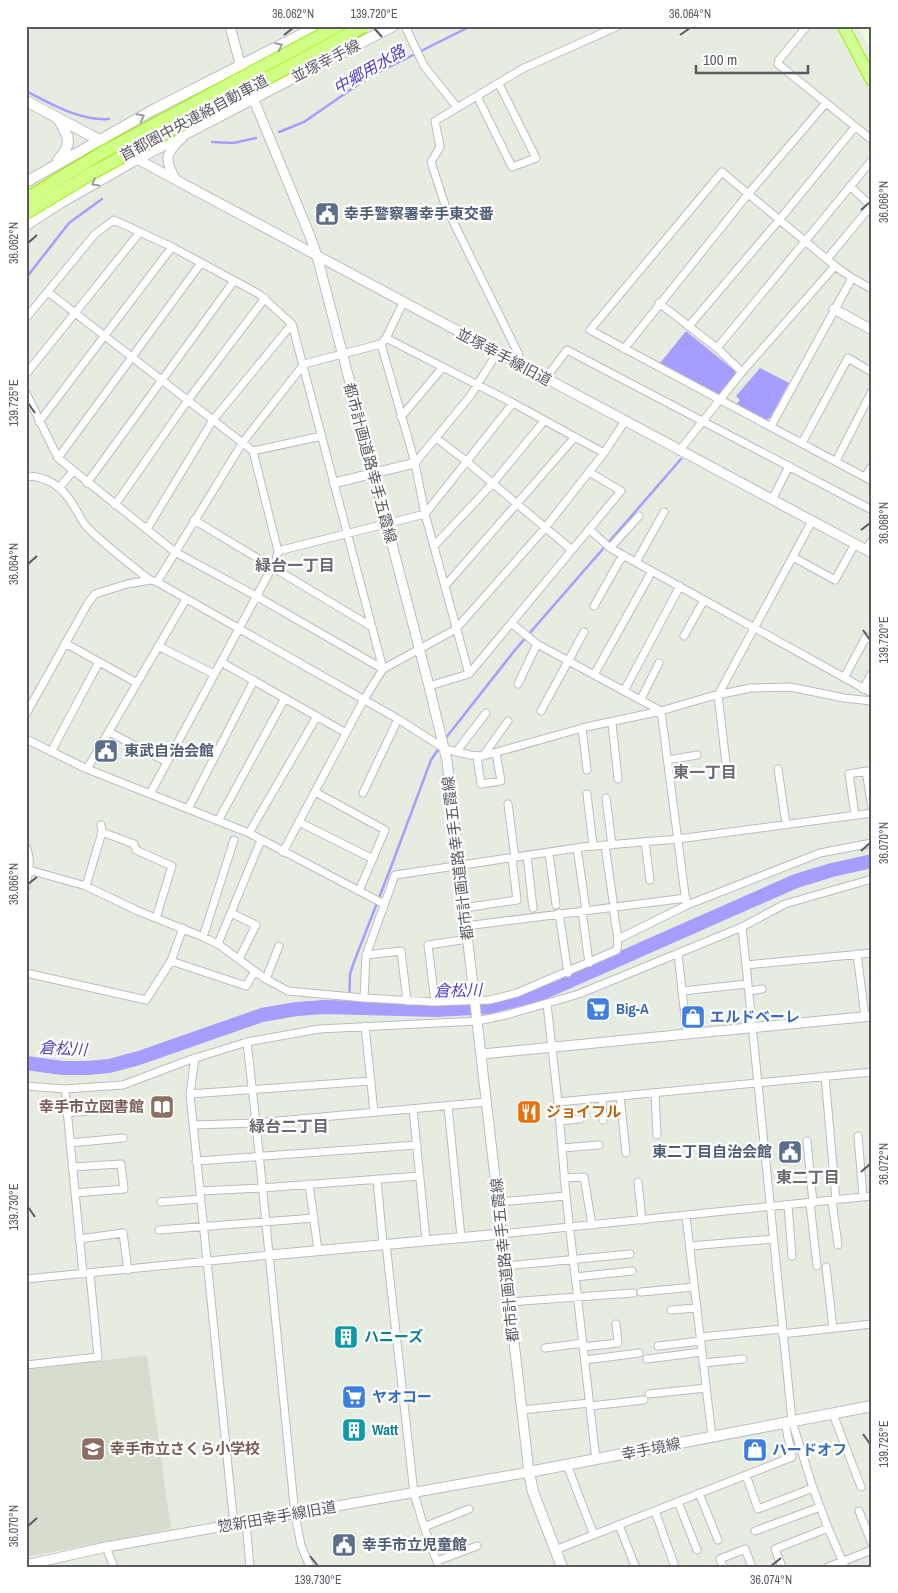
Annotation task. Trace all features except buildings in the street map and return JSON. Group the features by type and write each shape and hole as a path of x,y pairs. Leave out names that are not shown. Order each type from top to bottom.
{"highway":[{"name":"首都圏中央連絡自動車道","path":"26,199 98,155 338,26"},
{"name":"首都圏中央連絡自動車道","path":"26,213 94,172 364,26"},
{"path":"843,26 872,81"}],"main road":[{"path":"30,179 99,140 318,26"},
{"name":"並塚幸手線","path":"26,226 137,159 393,26"},
{"path":"240,66 247,72 258,75 297,58 322,58 356,46"},
{"path":"26,101 137,159"},
{"path":"50,167 66,151 68,141 67,133 58,118"},
{"path":"30,179 40,176 66,178 74,176 110,155 137,159"},
{"name":"幸手境線","path":"529,1472 872,1406"},
{"path":"529,1472 533,1492 562,1567"}],"street":[{"name":"都市計画道路幸手五霞線","path":"230,26 240,66 317,256 445,749 482,1054 529,1472"},
{"path":"405,26 432,77 457,107"},
{"path":"518,364 519,355 445,205 431,162 440,147 435,121 522,69 618,26"},
{"path":"807,26 779,60 778,64 825,104 872,140"},
{"path":"477,96 512,167 536,158 499,84"},
{"path":"624,349 749,193 825,104"},
{"path":"689,326 855,127"},
{"path":"176,181 168,164 169,153 170,148 184,136"},
{"name":"並塚幸手線旧道","path":"137,159 869,552"},
{"path":"717,348 872,160"},
{"path":"872,289 852,278 827,259 722,172 590,330 868,479 872,466"},
{"path":"827,259 871,206 850,186"},
{"path":"26,318 95,234 114,220 172,247 265,298 292,324 304,364 382,669"},
{"path":"26,374 140,232"},
{"path":"39,422 172,247"},
{"path":"58,458 201,263"},
{"path":"679,451 742,372 836,266"},
{"path":"771,426 852,278"},
{"path":"87,483 234,281"},
{"path":"48,292 243,442 253,452 278,551 272,566 150,794"},
{"path":"116,505 188,400 265,298"},
{"path":"403,303 383,341 425,514 469,674"},
{"path":"659,303 717,348 742,372"},
{"path":"834,309 872,330"},
{"path":"147,529 213,420 292,324"},
{"path":"26,714 88,603 95,594 126,584 154,581 175,552 243,442 304,364 383,341 444,368 604,453"},
{"path":"546,378 567,350 872,510"},
{"path":"334,484 414,463 478,386 497,353"},
{"path":"802,443 848,358 872,372"},
{"path":"401,417 444,368"},
{"path":"836,461 872,391"},
{"path":"26,393 58,458 175,552 256,596 382,669"},
{"path":"278,551 425,514 513,404"},
{"path":"434,546 492,483 544,421"},
{"path":"283,852 382,669 456,630 545,528 590,472 625,421"},
{"path":"253,452 322,436"},
{"path":"445,586 575,437"},
{"path":"436,438 572,550"},
{"path":"772,500 789,466"},
{"path":"60,488 72,471"},
{"path":"429,686 469,674 621,491 590,472"},
{"path":"26,476 42,477 60,488 68,495 85,525 109,548 154,581 398,720 445,749 456,752 480,756 582,728 612,723 751,688 790,687 844,698 872,701"},
{"path":"636,562 664,512"},
{"path":"610,548 639,516"},
{"path":"194,520 372,627"},
{"path":"726,763 718,695 812,521"},
{"path":"589,529 610,548 872,693"},
{"path":"869,552 872,540"},
{"path":"793,557 835,580 855,544"},
{"path":"594,606 620,560 625,556"},
{"path":"594,675 652,571"},
{"path":"624,691 680,586"},
{"path":"87,769 186,599"},
{"path":"684,636 704,600"},
{"path":"511,623 537,644 661,711"},
{"path":"542,711 584,632"},
{"path":"844,678 866,636 872,640"},
{"path":"65,643 137,683"},
{"path":"518,684 537,644"},
{"path":"158,646 214,674"},
{"path":"51,752 99,662"},
{"path":"221,662 346,733"},
{"path":"641,699 659,664"},
{"path":"863,689 872,673"},
{"path":"188,809 254,680"},
{"path":"218,821 285,698"},
{"path":"661,711 686,901"},
{"path":"456,752 486,713"},
{"path":"249,833 317,716"},
{"path":"363,793 398,720"},
{"path":"496,752 501,781 481,784 480,756 508,721"},
{"path":"612,723 618,779"},
{"path":"582,728 587,770"},
{"path":"109,732 167,762"},
{"path":"26,739 87,769 249,833 384,904"},
{"path":"668,760 697,756"},
{"path":"778,769 786,824"},
{"path":"855,815 849,774 866,771 872,808"},
{"path":"315,792 385,830 359,891"},
{"path":"587,794 593,846"},
{"path":"29,870 86,886 138,911 218,944 266,979 288,991 408,1001 475,1002 518,994 617,950 618,939 613,904 606,798"},
{"path":"464,908 517,900 508,804"},
{"path":"364,998 366,956 394,875 577,848 678,839 872,813"},
{"path":"299,822 373,859"},
{"path":"86,886 102,829 134,844 136,850 172,866 156,918"},
{"path":"203,937 234,840"},
{"path":"218,944 261,840"},
{"path":"645,842 650,880"},
{"path":"618,939 686,901 820,853 872,843"},
{"path":"26,847 29,853 26,887"},
{"path":"577,848 589,963"},
{"path":"549,852 556,905"},
{"path":"527,856 533,908"},
{"path":"26,1086 65,1089 123,1085 194,1058 247,1042 319,1029 477,1019 547,1004 579,994 742,927 785,904 872,879"},
{"path":"466,926 560,914 613,904 686,901"},
{"path":"230,913 256,925 239,959"},
{"path":"560,914 568,973"},
{"path":"555,1550 792,1457 782,1331 742,927"},
{"path":"26,973 146,1000 171,961 183,928"},
{"path":"435,1002 428,945 468,938"},
{"path":"266,979 279,946"},
{"path":"366,956 401,950 408,1001"},
{"path":"678,953 687,1033"},
{"path":"746,965 872,953"},
{"path":"482,1054 868,1016 858,954"},
{"path":"171,961 246,986 255,971"},
{"path":"682,991 762,989"},
{"path":"547,1004 553,1047 564,1178 596,1460"},
{"path":"365,1026 374,1112"},
{"path":"247,1042 295,1514 301,1545 310,1567"},
{"path":"194,1058 190,1094 234,1525"},
{"path":"558,1102 872,1072"},
{"path":"825,1076 838,1245"},
{"path":"190,1094 252,1088 371,1081"},
{"path":"26,1365 98,1357 79,1239 65,1089"},
{"path":"654,1093 657,1135"},
{"path":"620,1096 626,1153"},
{"path":"602,1098 604,1120"},
{"path":"193,1125 256,1122 487,1102"},
{"path":"448,1106 461,1237"},
{"path":"67,1113 116,1108"},
{"path":"413,1109 426,1240"},
{"path":"560,1121 580,1118"},
{"path":"858,1136 862,1197"},
{"path":"70,1143 122,1138"},
{"path":"807,1141 817,1266"},
{"path":"562,1148 599,1144"},
{"path":"196,1161 416,1145"},
{"path":"72,1167 121,1164 124,1189 75,1193"},
{"path":"200,1191 420,1176"},
{"path":"564,1178 584,1176 592,1225"},
{"path":"377,1179 414,1493 438,1564 477,1546"},
{"path":"638,1182 642,1220"},
{"path":"309,1184 318,1250"},
{"path":"499,1202 566,1196"},
{"path":"26,1279 318,1250 570,1228 872,1196"},
{"path":"160,1202 200,1199"},
{"path":"788,1205 792,1256"},
{"path":"686,1216 712,1437"},
{"path":"159,1230 314,1218"},
{"path":"79,1239 123,1233 128,1270"},
{"path":"690,1246 773,1239"},
{"path":"505,1266 630,1254"},
{"path":"826,1267 833,1328"},
{"path":"575,1277 632,1271"},
{"path":"509,1302 694,1288"},
{"path":"671,1310 697,1308"},
{"path":"545,1348 618,1343 616,1324"},
{"path":"658,1346 701,1339 872,1324"},
{"path":"647,1359 702,1352"},
{"path":"585,1360 639,1353"},
{"path":"703,1363 743,1359"},
{"path":"522,1410 589,1404 706,1388"},
{"path":"833,1414 861,1487"},
{"path":"789,1422 828,1528 844,1564"},
{"path":"567,1465 594,1535"},
{"name":"惣新田幸手線旧道","path":"26,1564 45,1564 106,1547 529,1472"},
{"path":"746,1475 758,1509 813,1488"},
{"path":"699,1493 718,1540"},
{"path":"678,1502 697,1550"},
{"path":"755,1532 820,1507"},
{"path":"424,1527 469,1509"},
{"path":"655,1511 675,1567"},
{"path":"858,1512 872,1544"},
{"path":"246,1523 250,1567"},
{"path":"619,1525 635,1566"},
{"path":"782,1567 775,1549 828,1528"},
{"path":"106,1547 114,1567"},
{"path":"723,1567 720,1559 744,1549 752,1567"},
{"path":"828,1567 844,1564 872,1550"}],"shaded area":[{"path":"858,26 872,26 872,52"},
{"path":"686,331 735,371 736,376 721,393 716,394 660,363"},
{"path":"760,368 789,383 770,418 765,420 736,405 740,400 736,396"},
{"name":"幸手市立さくら小学校","path":"147,1355 171,1529 26,1557 26,1370"}],"waterway":[{"name":"中郷用水路","path":"279,132 304,122 369,77 471,26"},
{"name":"中郷用水路","path":"26,91 77,114 98,119 109,119"},
{"name":"中郷用水路","path":"212,142 233,143 256,138"},
{"path":"26,278 69,223 102,199"},
{"path":"445,739 515,650 681,459"},
{"path":"349,1008 350,974 354,962 431,760 439,748"},
{"name":"倉松川","path":"26,1063 63,1068 109,1066 139,1058 262,1015 297,1009 324,1007 437,1010 489,1007 540,994 796,881 872,861"}],"place":[{"name":"幸手警察署幸手東交番","path":"327,214"},
{"name":"東武自治会館","path":"106,751"},
{"name":"Big-A","path":"598,1009"},
{"name":"エルドベーレ","path":"693,1017"},
{"name":"幸手市立図書館","path":"162,1107"},
{"name":"ジョイフル","path":"529,1112"},
{"name":"東二丁目自治会館","path":"790,1152"},
{"name":"ハニーズ","path":"346,1337"},
{"name":"ヤオコー","path":"354,1397"},
{"name":"Watt","path":"354,1430"},
{"name":"幸手市立さくら小学校","path":"93,1449"},
{"name":"ハードオフ","path":"755,1450"},
{"name":"幸手市立児童館","path":"344,1545"}],"district":[{"name":"緑台一丁目","path":"295,565"},
{"name":"東一丁目","path":"705,772"},
{"name":"緑台二丁目","path":"289,1126"},
{"name":"東二丁目","path":"808,1177"}]}
